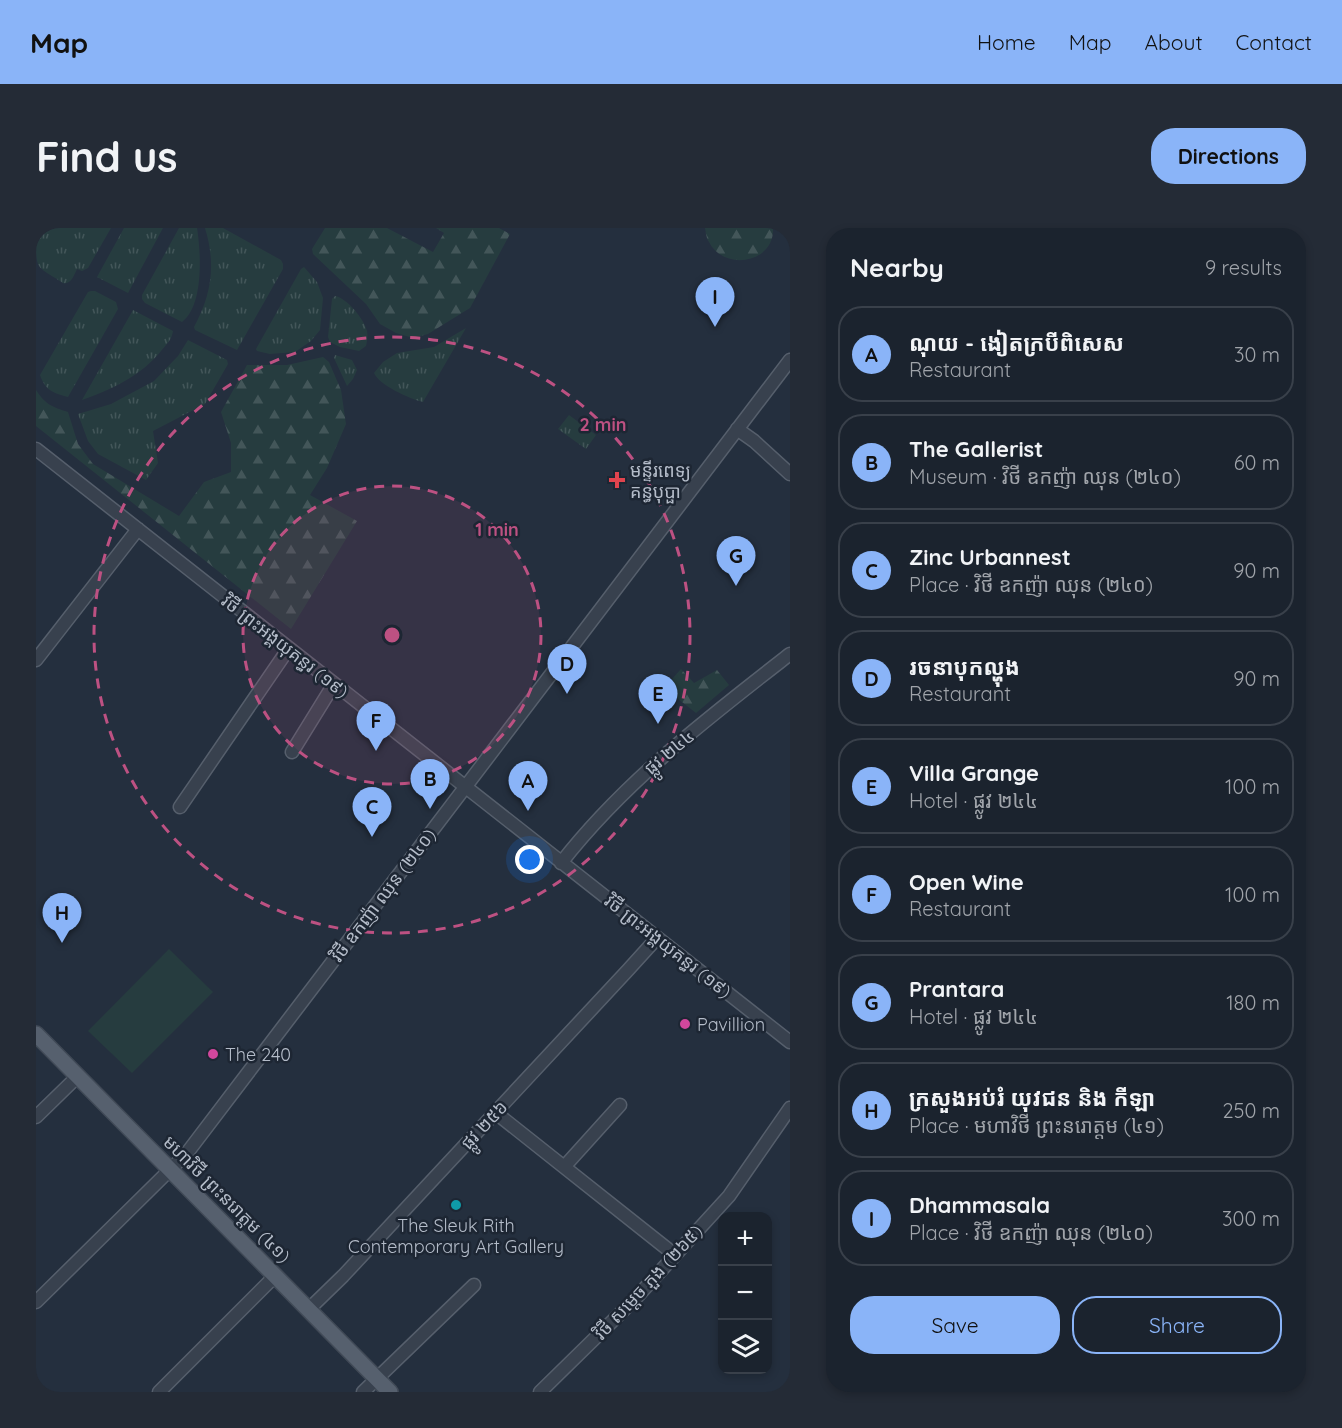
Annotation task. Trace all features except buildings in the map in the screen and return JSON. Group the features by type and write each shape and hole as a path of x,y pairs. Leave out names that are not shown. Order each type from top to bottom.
{"main road":[{"name":"មហាវិថី ព្រះនរោត្តម (៤១)","path":"36,1034 390,1392"}],"street":[{"name":"វិថី ឧកញ៉ា ឈុន (២៤០)","path":"36,1302 187,1152 790,360"},
{"path":"737,429 754,441 790,474"},
{"name":"វិថី ព្រះអង្គយុគន្ធរ (១៩)","path":"36,449 790,1042"},
{"path":"36,660 138,529"},
{"path":"180,807 289,648"},
{"name":"ផ្លូវ ២៤៤","path":"561,863 579,840 645,771 790,654"},
{"path":"292,752 334,684"},
{"name":"ផ្លូវ ២៥៦","path":"309,1310 496,1113 657,938"},
{"path":"36,1117 78,1076"},
{"path":"564,1167 620,1105"},
{"name":"វិថី សម្តេច ភួង (២៦៥)","path":"540,1392 635,1299 729,1196 790,1108"},
{"path":"496,1113 675,1255"},
{"path":"159,1392 275,1276"},
{"path":"363,1392 474,1285"}],"green space":[{"path":"54,228 111,228 88,268 82,271 77,269 72,279 63,283 39,266 36,256 36,237"},
{"path":"124,228 163,228 128,293 97,277"},
{"path":"179,228 197,228 200,264 194,304 182,322 145,303 142,299 142,295"},
{"path":"205,228 223,228 281,260 283,264 283,269 237,350 195,330 194,327 205,303 210,279 210,254"},
{"path":"325,228 387,228 433,252 444,233 436,228 499,228 510,234 470,308 428,334 413,338 396,333 380,324 366,304 313,254 312,249"},
{"path":"705,228 773,228 771,240 758,256 736,260 716,251 708,240"},
{"path":"304,267 317,282 323,298 320,330 311,341 295,352 270,354 257,351 256,349"},
{"path":"91,291 116,302 118,309 68,397 50,390 40,375 88,292"},
{"path":"335,296 350,305 365,326 366,346 359,351 340,347 330,342 328,337 332,299"},
{"path":"133,310 173,331 170,339 153,360 135,374 104,392 82,400"},
{"path":"466,328 423,402 388,387 374,373 383,362 397,353 434,347"},
{"path":"188,340 227,360 228,364 205,404 153,431 158,463 146,480 98,454 88,441 78,414 111,404 154,381 178,356"},
{"path":"335,355 352,360 357,370 347,386 334,358"},
{"path":"323,357 329,362 341,390 346,424 327,468 310,495 357,521 291,629 36,426 36,390 49,404 68,412 78,444 93,464 179,516 204,482 231,472 231,443 221,412 247,365 287,365"},
{"path":"569,415 596,435 586,449 558,429"},
{"path":"681,669 694,683 717,670 729,685 696,713 664,688"},
{"path":"169,949 213,992 132,1073 88,1031"}],"place":[{"name":"Dhammasala","path":"715,327"},
{"name":"មន្ទីរពេទ្យ គន្ធបុប្ផា","path":"617,480"},
{"name":"Prantara","path":"736,586"},
{"name":"រចនាបុកល្ហុង","path":"567,694"},
{"name":"Villa Grange","path":"658,724"},
{"name":"Open Wine","path":"376,751"},
{"name":"The Gallerist","path":"430,809"},
{"name":"ណុយ - ងៀតក្របីពិសេស","path":"528,811"},
{"name":"Zinc Urbannest","path":"372,837"},
{"name":"ក្រសួងអប់រំ យុវជន និង កីឡា","path":"62,943"},
{"name":"Pavillion","path":"685,1024"},
{"name":"The 240","path":"213,1054"},
{"name":"The Sleuk Rith Contemporary Art Gallery","path":"456,1205"}]}
